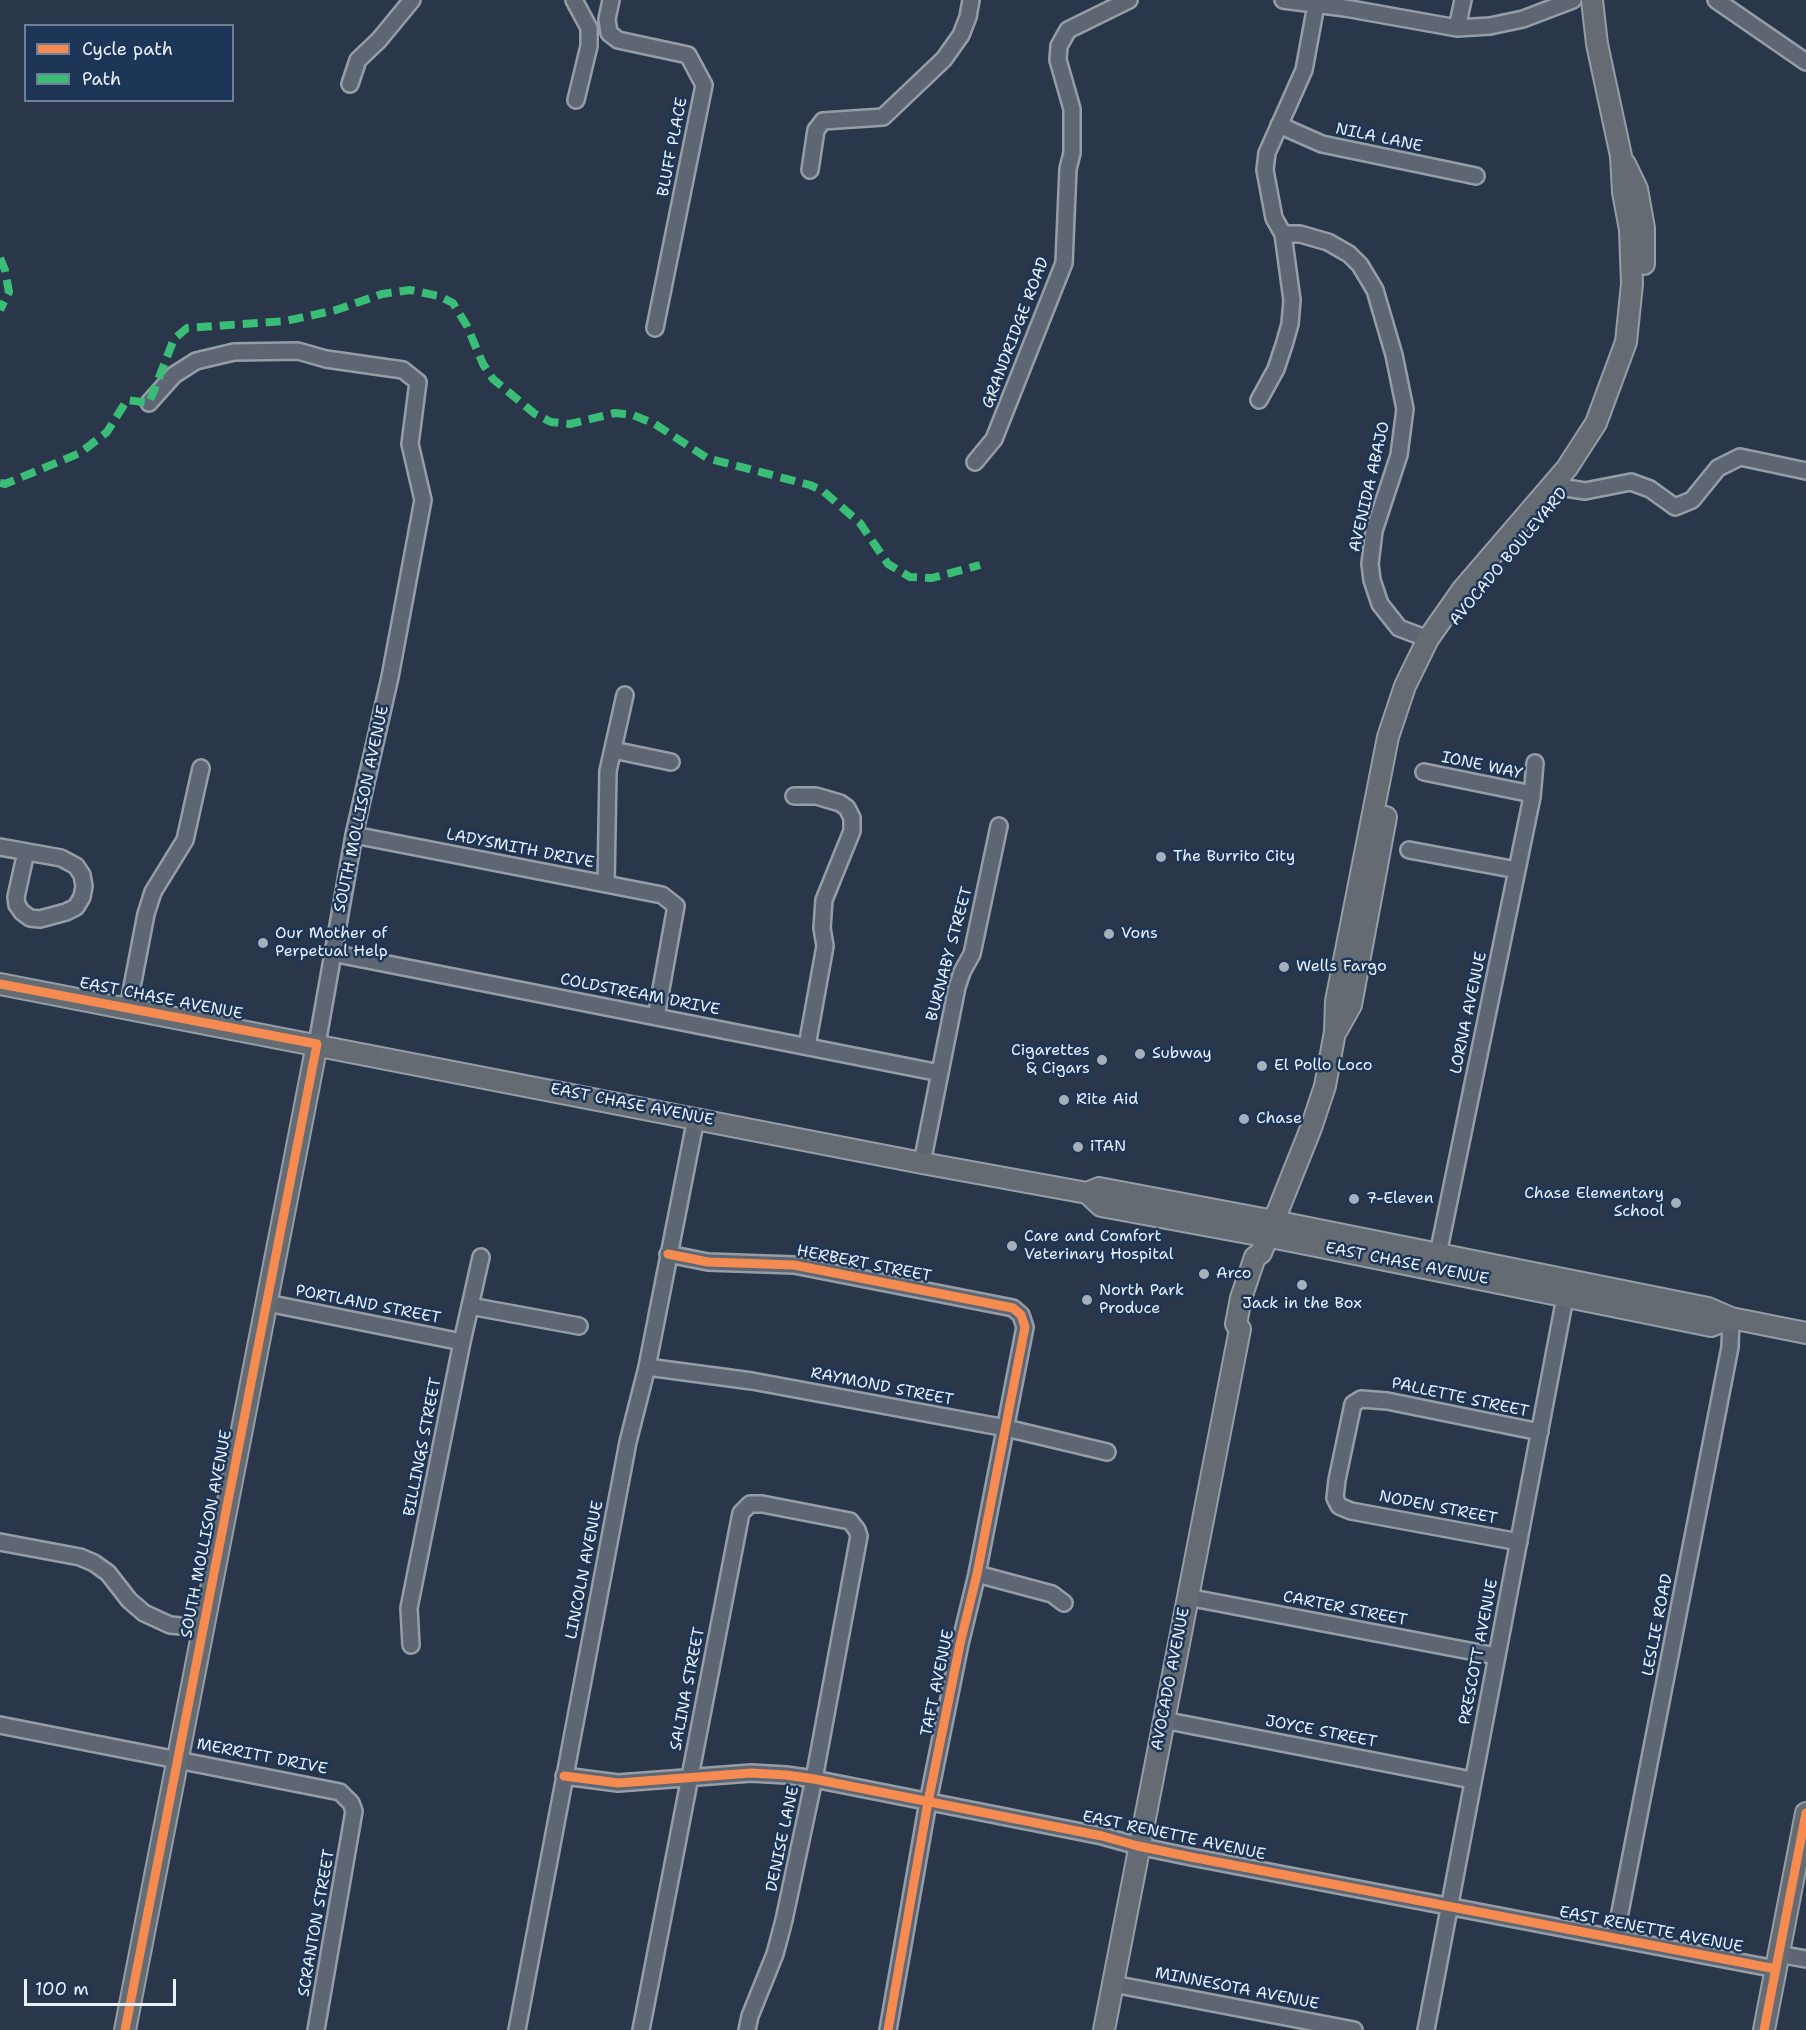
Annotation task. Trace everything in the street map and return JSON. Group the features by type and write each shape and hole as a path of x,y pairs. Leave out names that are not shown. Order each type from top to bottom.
{"main road":[{"name":"AVOCADO BOULEVARD","path":"1268,1237 1325,1086 1335,1032 1336,1001 1388,737 1405,686 1428,639 1463,589 1567,468 1596,423 1626,342 1632,284 1630,238 1623,192 1621,156 1597,44 1592,0"},
{"name":"AVOCADO BOULEVARD","path":"1335,1032 1351,1005 1400,740 1416,691 1439,645 1473,597 1566,489 1607,429 1639,345 1644,284 1644,228 1637,189 1621,156"},
{"name":"EAST CHASE AVENUE","path":"0,984 1087,1193 1101,1206 1268,1237 1436,1262 1567,1288 1711,1326 1731,1318 1806,1333"},
{"name":"SOUTH MOLLISON AVENUE","path":"125,2030 317,1044"},
{"name":"AVOCADO AVENUE","path":"1104,2030 1240,1329 1236,1324 1241,1298 1255,1257 1268,1237"},
{"path":"1764,2030 1806,1812"}],"street":[{"path":"350,84 358,60 379,40 412,0"},
{"path":"574,0 589,28 589,46 576,100"},
{"name":"BLUFF PLACE","path":"611,0 607,19 609,33 618,40 688,56 704,85 655,328"},
{"path":"810,170 816,130 823,121 883,117 944,59 961,35 971,0"},
{"name":"GRANDRIDGE ROAD","path":"975,462 994,439 1064,263 1068,169 1072,153 1072,109 1058,60 1059,46 1068,30 1129,0"},
{"path":"1283,0 1345,8 1458,28 1490,26 1522,19 1573,0"},
{"path":"1458,28 1463,0"},
{"path":"1716,0 1806,62"},
{"path":"1258,400 1276,369 1290,324 1292,300 1283,234 1274,218 1265,170 1267,153 1304,70 1316,5"},
{"name":"NILA LANE","path":"1279,125 1322,144 1476,176"},
{"name":"AVENIDA ABAJO","path":"1283,234 1300,234 1328,242 1349,254 1360,265 1375,290 1394,355 1405,409 1399,455 1374,531 1370,564 1372,580 1380,604 1399,628 1428,639"},
{"name":"SOUTH MOLLISON AVENUE","path":"149,403 174,375 196,361 234,352 298,351 326,359 403,370 418,382 410,444 423,500 390,677 354,835 317,1044"},
{"path":"1566,489 1584,491 1631,482 1650,489 1675,507 1692,500 1718,468 1740,458 1806,471"},
{"path":"606,884 608,786 625,695"},
{"path":"613,750 671,762"},
{"name":"LORNA AVENUE","path":"1436,1262 1532,794 1535,763"},
{"path":"128,1008 146,914 153,892 185,840 201,768"},
{"name":"IONE WAY","path":"1424,772 1532,794"},
{"path":"795,796 816,796 840,803 847,808 852,818 852,831 824,900 822,928 825,946 807,1047"},
{"name":"BURNABY STREET","path":"922,1163 957,987 972,954 999,826"},
{"name":"LADYSMITH DRIVE","path":"354,835 662,895 676,906 656,1017"},
{"path":"0,847 61,858 76,866 82,875 84,886 82,897 76,907 40,919 30,918 22,912 17,905 16,897 26,852"},
{"path":"1409,850 1516,870"},
{"name":"COLDSTREAM DRIVE","path":"332,953 940,1073"},
{"name":"LINCOLN AVENUE","path":"518,2030 628,1442 647,1367 696,1118"},
{"name":"HERBERT STREET","path":"668,1254 708,1262 794,1265 1013,1308 1021,1315 1025,1326 1022,1344"},
{"name":"BILLINGS STREET","path":"411,1645 409,1608 481,1257"},
{"name":"PRESCOTT AVENUE","path":"1426,2030 1567,1288"},
{"name":"PORTLAND STREET","path":"267,1303 462,1342"},
{"path":"470,1306 579,1326"},
{"name":"LESLIE ROAD","path":"1615,1938 1730,1347 1731,1318"},
{"name":"TAFT AVENUE","path":"888,2030 928,1802 960,1644 977,1574 1022,1344"},
{"name":"RAYMOND STREET","path":"647,1367 752,1381 1006,1428 1107,1452"},
{"name":"PALLETTE STREET","path":"1351,1511 1340,1506 1335,1498 1336,1482 1353,1404 1361,1399 1372,1398 1540,1432"},
{"name":"DENISE LANE","path":"740,1519 741,1514 750,1504 762,1504 850,1521 859,1536 814,1779 784,1920 775,1954 754,2005 747,2030"},
{"name":"NODEN STREET","path":"1351,1511 1519,1542"},
{"name":"SALINA STREET","path":"641,2030 740,1519"},
{"path":"0,1542 80,1557 108,1573 129,1600 144,1613 170,1625 203,1628"},
{"path":"977,1574 1052,1594 1064,1603"},
{"name":"CARTER STREET","path":"1187,1597 1496,1656"},
{"name":"JOYCE STREET","path":"1163,1720 1472,1780"},
{"name":"MERRITT DRIVE","path":"0,1725 340,1792 351,1803 354,1811 353,1821"},
{"name":"EAST RENETTE AVENUE","path":"564,1776 618,1784 751,1773 814,1779 1102,1836 1138,1846 1615,1938 1777,1961 1806,1959"},
{"name":"SCRANTON STREET","path":"316,2030 353,1821"},
{"name":"MINNESOTA AVENUE","path":"1113,1984 1354,2030"}],"marked path":[{"path":"0,258 9,292 0,310"},
{"path":"0,483 5,484 80,453 107,432 127,400 149,403 174,339 187,328 286,321 336,310 382,294 410,290 439,296 453,303 467,326 483,364 493,379 535,414 551,422 570,424 615,413 633,415 655,424 707,458 810,485 823,491 860,523 888,564 910,577 932,578 980,565"}],"cycle path":[{"path":"0,984 317,1044 125,2030"},
{"path":"668,1254 708,1262 794,1265 1013,1308 1021,1315 1025,1327 977,1574 960,1644 928,1802 888,2030"},
{"path":"564,1776 618,1783 751,1773 814,1779 1102,1836 1191,1857 1776,1969"},
{"path":"1764,2030 1806,1813"}],"place":[{"name":"The Burrito City","path":"1161,857"},
{"name":"Vons","path":"1109,934"},
{"name":"Our Mother of Perpetual Help","path":"263,943"},
{"name":"Wells Fargo","path":"1284,967"},
{"name":"Subway","path":"1140,1054"},
{"name":"Cigarettes & Cigars","path":"1102,1060"},
{"name":"El Pollo Loco","path":"1262,1066"},
{"name":"Rite Aid","path":"1064,1100"},
{"name":"Chase","path":"1244,1119"},
{"name":"iTAN","path":"1078,1147"},
{"name":"7-Eleven","path":"1354,1199"},
{"name":"Chase Elementary School","path":"1676,1203"},
{"name":"Care and Comfort Veterinary Hospital","path":"1012,1246"},
{"name":"Arco","path":"1204,1274"},
{"name":"Jack in the Box","path":"1302,1285"},
{"name":"North Park Produce","path":"1087,1300"}]}
